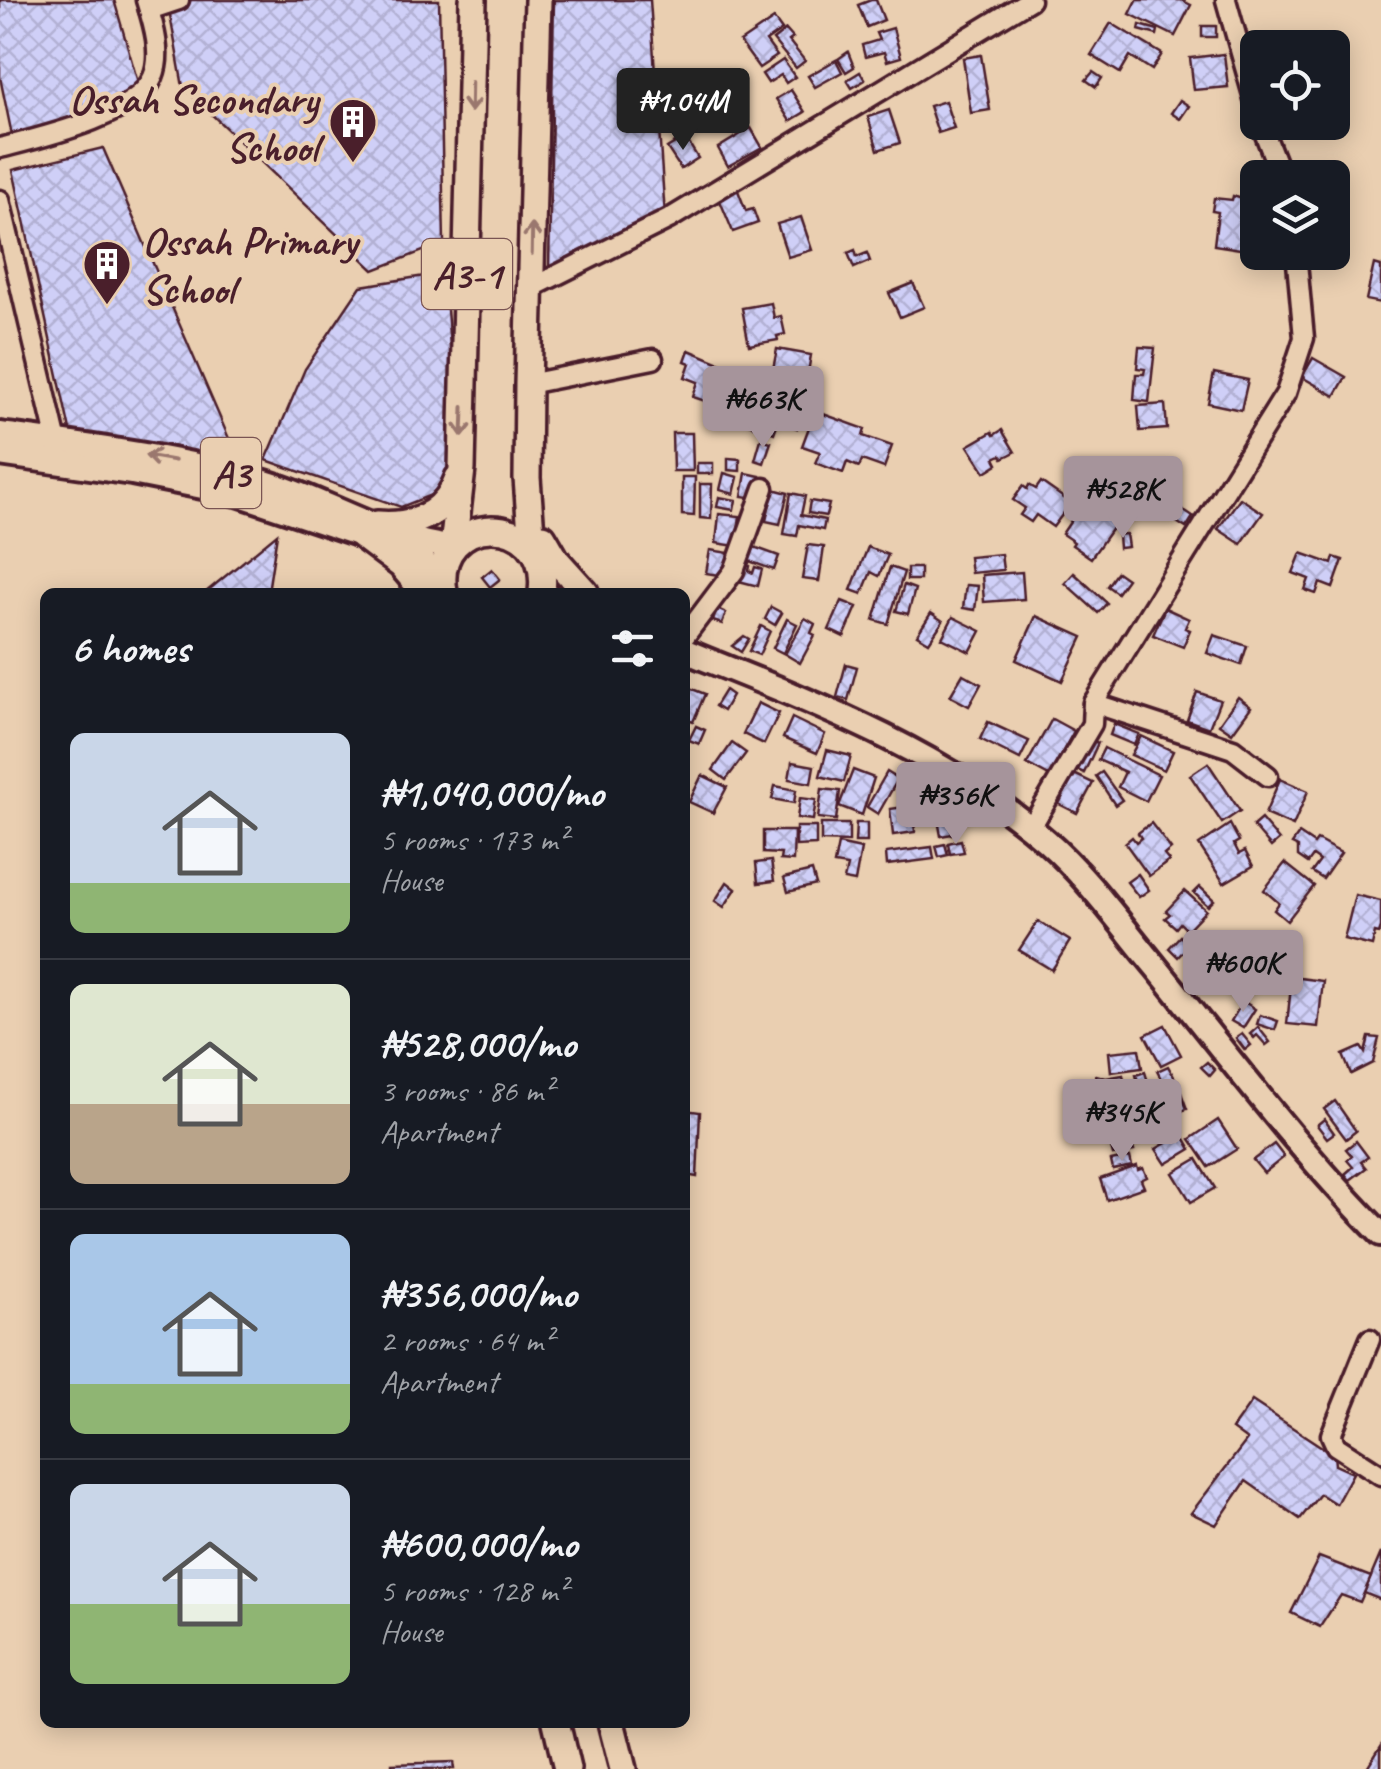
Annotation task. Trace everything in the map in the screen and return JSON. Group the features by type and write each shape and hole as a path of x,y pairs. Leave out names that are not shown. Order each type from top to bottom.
{"highway":[{"name":"A3-1","path":"437,588 453,547 462,469 474,0"},
{"name":"A3-1","path":"538,0 527,464 532,546 547,587"},
{"path":"527,464 536,520 545,542 582,588"},
{"path":"369,530 412,524 433,513 454,490 462,469"},
{"path":"453,547 467,535 484,529 502,529 519,535 532,546"},
{"path":"369,530 401,565 437,588"},
{"path":"557,1728 567,1769"},
{"path":"613,1728 623,1769"}],"main road":[{"name":"A3","path":"0,434 222,470 313,498 369,530"},
{"name":"A3","path":"0,454 189,482 369,530 453,547"},
{"path":"690,654 806,699 898,744 962,780 1048,843 1094,892 1308,1154 1381,1234"}],"street":[{"path":"0,148 90,123 141,93 153,78 158,54 148,5 180,0"},
{"path":"531,288 669,219 1030,0"},
{"path":"1226,0 1240,49"},
{"path":"0,200 57,442"},
{"path":"1030,829 1092,724 1093,703 1286,394 1304,338 1298,270"},
{"path":"528,384 653,359"},
{"path":"690,629 734,571 764,488"},
{"path":"1093,703 1233,750 1268,776"},
{"path":"1370,1339 1331,1435 1336,1446 1381,1475"}],"building":[{"path":"0,0 114,0 141,93 14,145 0,77"},
{"name":"Ossah Secondary School","path":"192,0 439,0 444,243 374,270 183,87 168,4"},
{"path":"554,0 650,0 665,216 549,269"},
{"path":"876,0 884,20 867,27 858,5"},
{"path":"1137,0 1181,0 1191,5 1175,36 1130,14"},
{"path":"774,19 782,30 766,41 777,56 759,68 740,42"},
{"path":"1111,23 1162,54 1152,70 1130,56 1120,73 1091,55"},
{"path":"1140,25 1158,30 1157,35 1139,30"},
{"path":"1202,26 1216,26 1216,37 1202,37"},
{"path":"893,28 901,57 887,61 884,52 865,57 862,45 879,40 876,33"},
{"path":"786,30 793,38 789,41 805,61 796,68 773,40"},
{"path":"848,52 854,67 846,72 838,59"},
{"path":"1224,54 1228,87 1194,90 1190,58"},
{"path":"981,55 990,110 971,113 963,58"},
{"path":"783,60 795,77 786,83 781,75 768,83 762,74"},
{"path":"836,60 842,72 815,87 808,76"},
{"path":"860,72 865,80 852,88 847,80"},
{"path":"1093,72 1102,78 1096,87 1086,80"},
{"path":"791,90 805,112 790,121 776,99"},
{"path":"674,99 682,106 666,123 658,116"},
{"path":"1180,100 1189,106 1180,119 1171,113"},
{"path":"945,101 954,128 938,133 929,106"},
{"path":"889,110 900,143 878,150 868,117"},
{"path":"751,128 762,147 728,166 718,148"},
{"path":"685,137 698,158 681,169 667,148"},
{"name":"Ossah Primary School","path":"103,148 237,457 73,444 13,170"},
{"path":"737,188 746,211 753,209 758,223 733,232 718,196"},
{"path":"1233,196 1240,198 1240,249 1214,245 1218,212 1212,211 1214,198 1232,200"},
{"path":"801,217 812,250 788,257 777,224"},
{"path":"855,250 857,257 867,253 870,261 854,268 848,253"},
{"path":"1374,264 1381,266 1381,303 1366,300"},
{"name":"Ossah Secondary School","path":"444,273 461,483 401,507 266,460 305,369 361,286"},
{"path":"913,283 924,307 900,317 889,293"},
{"path":"771,303 774,318 781,316 785,334 777,336 778,340 749,345 742,308"},
{"path":"1139,347 1155,348 1149,402 1134,400 1136,374 1144,374 1145,369 1137,368"},
{"path":"777,349 811,355 804,396 769,390"},
{"path":"689,350 727,366 717,405 693,397 698,382 685,377"},
{"path":"1313,358 1346,377 1335,396 1302,377"},
{"path":"1214,373 1248,380 1241,410 1208,403"},
{"path":"752,391 785,403 774,433 743,422 745,415 737,413 741,401 748,403"},
{"path":"795,403 805,407 797,428 787,424"},
{"path":"1165,404 1167,429 1140,431 1138,406"},
{"path":"815,411 865,429 863,436 892,446 884,468 862,460 859,467 847,462 843,473 815,463 820,452 802,446"},
{"path":"1002,430 1015,452 995,458 998,464 985,472 968,446"},
{"path":"672,433 692,433 693,471 673,471"},
{"path":"761,439 771,442 764,463 755,460"},
{"path":"728,458 740,459 740,471 728,470"},
{"path":"697,463 713,463 713,474 697,474"},
{"path":"724,473 738,477 734,494 720,490"},
{"path":"746,473 760,476 757,498 742,496"},
{"path":"682,477 695,477 694,516 682,515"},
{"path":"1041,482 1071,503 1053,527 1036,515 1031,522 1020,515 1025,508 1013,500 1023,486 1036,489"},
{"path":"700,484 712,484 711,519 700,518"},
{"path":"773,489 788,493 780,524 766,521"},
{"path":"791,493 805,496 801,515 825,520 823,530 799,525 797,536 784,534"},
{"path":"1112,494 1127,499 1123,510 1109,506"},
{"path":"719,497 736,500 734,510 717,507"},
{"path":"1163,497 1193,517 1186,528 1155,508"},
{"path":"1240,498 1263,513 1241,544 1218,529"},
{"path":"810,501 829,504 826,516 808,513"},
{"path":"1083,503 1115,524 1091,558 1062,534"},
{"path":"719,514 740,516 736,546 716,543"},
{"path":"277,534 269,588 211,588"},
{"path":"1126,534 1128,547 1119,548 1118,535"},
{"path":"808,545 824,547 819,581 802,579"},
{"path":"754,547 779,556 774,570 749,561"},
{"path":"868,547 888,555 879,576 871,572 862,594 851,590"},
{"path":"710,550 729,553 725,576 706,573"},
{"path":"1301,553 1332,564 1334,557 1343,560 1333,588 1320,583 1316,594 1305,590 1309,579 1293,573"},
{"path":"1001,554 1003,570 971,573 969,557"},
{"path":"744,565 750,566 753,573 755,567 762,569 758,586 739,581"},
{"path":"890,567 904,572 888,624 874,620"},
{"path":"907,568 920,568 920,580 907,580"},
{"path":"492,569 500,579 490,587 482,577"},
{"path":"1022,572 1024,599 984,602 982,575"},
{"path":"1117,572 1127,579 1117,593 1107,586"},
{"path":"1074,573 1107,603 1098,613 1065,583"},
{"path":"904,585 915,589 908,614 896,611"},
{"path":"966,585 978,586 975,610 963,608"},
{"path":"842,601 857,607 844,637 829,630"},
{"path":"771,607 782,613 775,625 765,619"},
{"path":"1165,608 1189,619 1185,628 1190,630 1183,647 1153,635"},
{"path":"717,609 726,613 722,624 713,621"},
{"path":"931,613 943,621 929,642 917,635"},
{"path":"1036,616 1083,637 1062,681 1016,660"},
{"path":"953,617 981,631 970,652 942,638"},
{"path":"805,618 815,624 811,633 815,635 800,663 785,654"},
{"path":"787,619 797,624 783,653 773,648"},
{"path":"761,626 770,631 759,655 749,651"},
{"path":"1214,635 1247,646 1241,665 1207,653"},
{"path":"744,636 749,639 741,652 732,646"},
{"path":"846,664 857,667 848,700 837,697"},
{"path":"963,674 981,684 969,706 950,696"},
{"path":"690,688 705,694 693,722 690,721"},
{"path":"725,690 732,695 723,711 715,706"},
{"path":"1197,692 1220,700 1209,728 1187,720"},
{"path":"1238,697 1251,707 1232,733 1219,724"},
{"path":"758,703 779,713 764,744 743,734"},
{"path":"792,718 825,734 817,753 783,738"},
{"path":"1052,719 1074,731 1049,776 1027,764"},
{"path":"988,722 1029,741 1020,759 980,739"},
{"path":"1114,724 1139,734 1134,745 1110,735"},
{"path":"696,726 705,730 699,744 690,738"},
{"path":"1141,736 1173,751 1164,770 1131,755"},
{"path":"1089,739 1098,743 1084,773 1075,769"},
{"path":"732,743 746,753 726,780 713,770"},
{"path":"1104,748 1159,775 1146,801 1118,787 1125,772 1098,760"},
{"path":"827,750 851,756 844,782 820,776"},
{"path":"792,762 814,766 811,783 789,779"},
{"path":"1208,763 1240,811 1222,823 1190,775"},
{"path":"853,770 874,778 862,815 839,806"},
{"path":"887,772 898,779 878,814 867,807"},
{"path":"1102,772 1122,800 1115,805 1096,776"},
{"path":"1074,774 1093,783 1077,813 1059,804"},
{"path":"702,775 727,787 713,813 690,800"},
{"path":"1280,779 1308,791 1293,826 1265,814"},
{"path":"775,786 796,790 794,803 772,799"},
{"path":"822,789 840,791 836,820 818,818"},
{"path":"800,798 816,800 813,820 797,818"},
{"path":"912,806 915,832 893,835 890,809"},
{"path":"949,812 952,834 941,836 937,814"},
{"path":"1261,819 1279,840 1271,847 1253,826"},
{"path":"856,823 867,823 867,842 855,842"},
{"path":"1151,823 1171,849 1164,855 1169,861 1149,876 1125,843 1132,837 1136,842 1141,838 1138,833"},
{"path":"821,824 849,824 849,842 821,841"},
{"path":"1230,824 1239,841 1234,844 1239,854 1245,851 1253,866 1224,883 1199,845"},
{"path":"796,827 816,827 816,845 796,846"},
{"path":"763,831 794,831 793,861 780,860 781,854 763,853"},
{"path":"1299,834 1341,853 1323,879 1312,872 1320,861 1313,856 1308,863 1298,856 1298,847 1292,844"},
{"path":"961,840 964,852 950,854 948,843"},
{"path":"838,844 861,849 855,882 844,880 847,866 834,864"},
{"path":"945,844 948,855 939,857 936,846"},
{"path":"932,847 934,859 887,865 886,853"},
{"path":"771,861 774,881 758,883 756,863"},
{"path":"1285,863 1314,886 1287,921 1274,910 1279,903 1264,890"},
{"path":"812,871 816,885 788,892 784,878"},
{"path":"1138,874 1149,890 1139,897 1127,882"},
{"path":"727,882 736,889 724,907 715,901"},
{"path":"1200,887 1214,900 1208,906 1194,893"},
{"path":"1185,891 1206,910 1187,930 1180,923 1176,928 1165,918 1170,914 1166,911"},
{"path":"1355,895 1381,901 1381,928 1379,934 1375,933 1372,946 1344,939"},
{"path":"1038,921 1070,941 1052,970 1019,950"},
{"path":"1180,936 1189,945 1178,957 1169,948"},
{"path":"1292,977 1323,981 1318,1027 1287,1024"},
{"path":"1243,1001 1255,1009 1243,1028 1231,1021"},
{"path":"1260,1015 1278,1021 1275,1030 1257,1024"},
{"path":"1165,1025 1181,1055 1161,1065 1145,1035"},
{"path":"1258,1027 1270,1042 1266,1045 1257,1035 1254,1038 1250,1034"},
{"path":"1242,1034 1251,1045 1245,1050 1236,1038"},
{"path":"1369,1037 1379,1038 1373,1063 1351,1074 1343,1055 1361,1047 1365,1053"},
{"path":"1139,1049 1142,1068 1111,1072 1109,1052"},
{"path":"1207,1062 1215,1070 1210,1076 1201,1067"},
{"path":"1168,1066 1177,1082 1166,1088 1157,1071"},
{"path":"1145,1072 1151,1092 1142,1095 1136,1075"},
{"path":"1096,1075 1123,1075 1126,1087 1107,1091 1102,1100 1092,1099"},
{"path":"1180,1090 1187,1109 1174,1114 1167,1095"},
{"path":"1155,1094 1162,1116 1152,1119 1145,1097"},
{"path":"1115,1096 1116,1107 1107,1108 1107,1097"},
{"path":"1335,1101 1356,1131 1346,1139 1324,1109"},
{"path":"1138,1109 1143,1121 1109,1135 1104,1123"},
{"path":"690,1111 700,1112 697,1177 690,1176"},
{"path":"1324,1119 1334,1133 1327,1138 1317,1125"},
{"path":"1218,1120 1237,1149 1209,1167 1190,1139"},
{"path":"1182,1134 1191,1149 1166,1164 1156,1149"},
{"path":"1131,1140 1134,1151 1113,1155 1110,1144"},
{"path":"1356,1141 1368,1157 1361,1162 1366,1168 1350,1180 1345,1174 1353,1167 1347,1160 1352,1156 1346,1149"},
{"path":"1274,1144 1284,1157 1264,1173 1253,1160"},
{"path":"1130,1157 1132,1166 1113,1170 1111,1161"},
{"path":"1197,1159 1215,1188 1191,1202 1173,1173"},
{"path":"1137,1166 1138,1170 1143,1168 1147,1177 1141,1180 1144,1187 1107,1200 1100,1179"},
{"path":"1252,1401 1334,1455 1335,1465 1353,1473 1336,1504 1320,1494 1300,1519 1246,1481 1216,1525 1191,1513 1247,1440 1232,1429"},
{"path":"1381,1553 1381,1600 1364,1593"},
{"path":"1319,1557 1371,1577 1360,1602 1341,1595 1320,1627 1291,1613"},
{"path":"1381,1745 1381,1769 1366,1769"},
{"path":"453,1762 454,1769 392,1769 392,1764"}],"place":[{"name":"Ossah Secondary School","path":"353,164"},
{"name":"Ossah Primary School","path":"107,306"}]}
